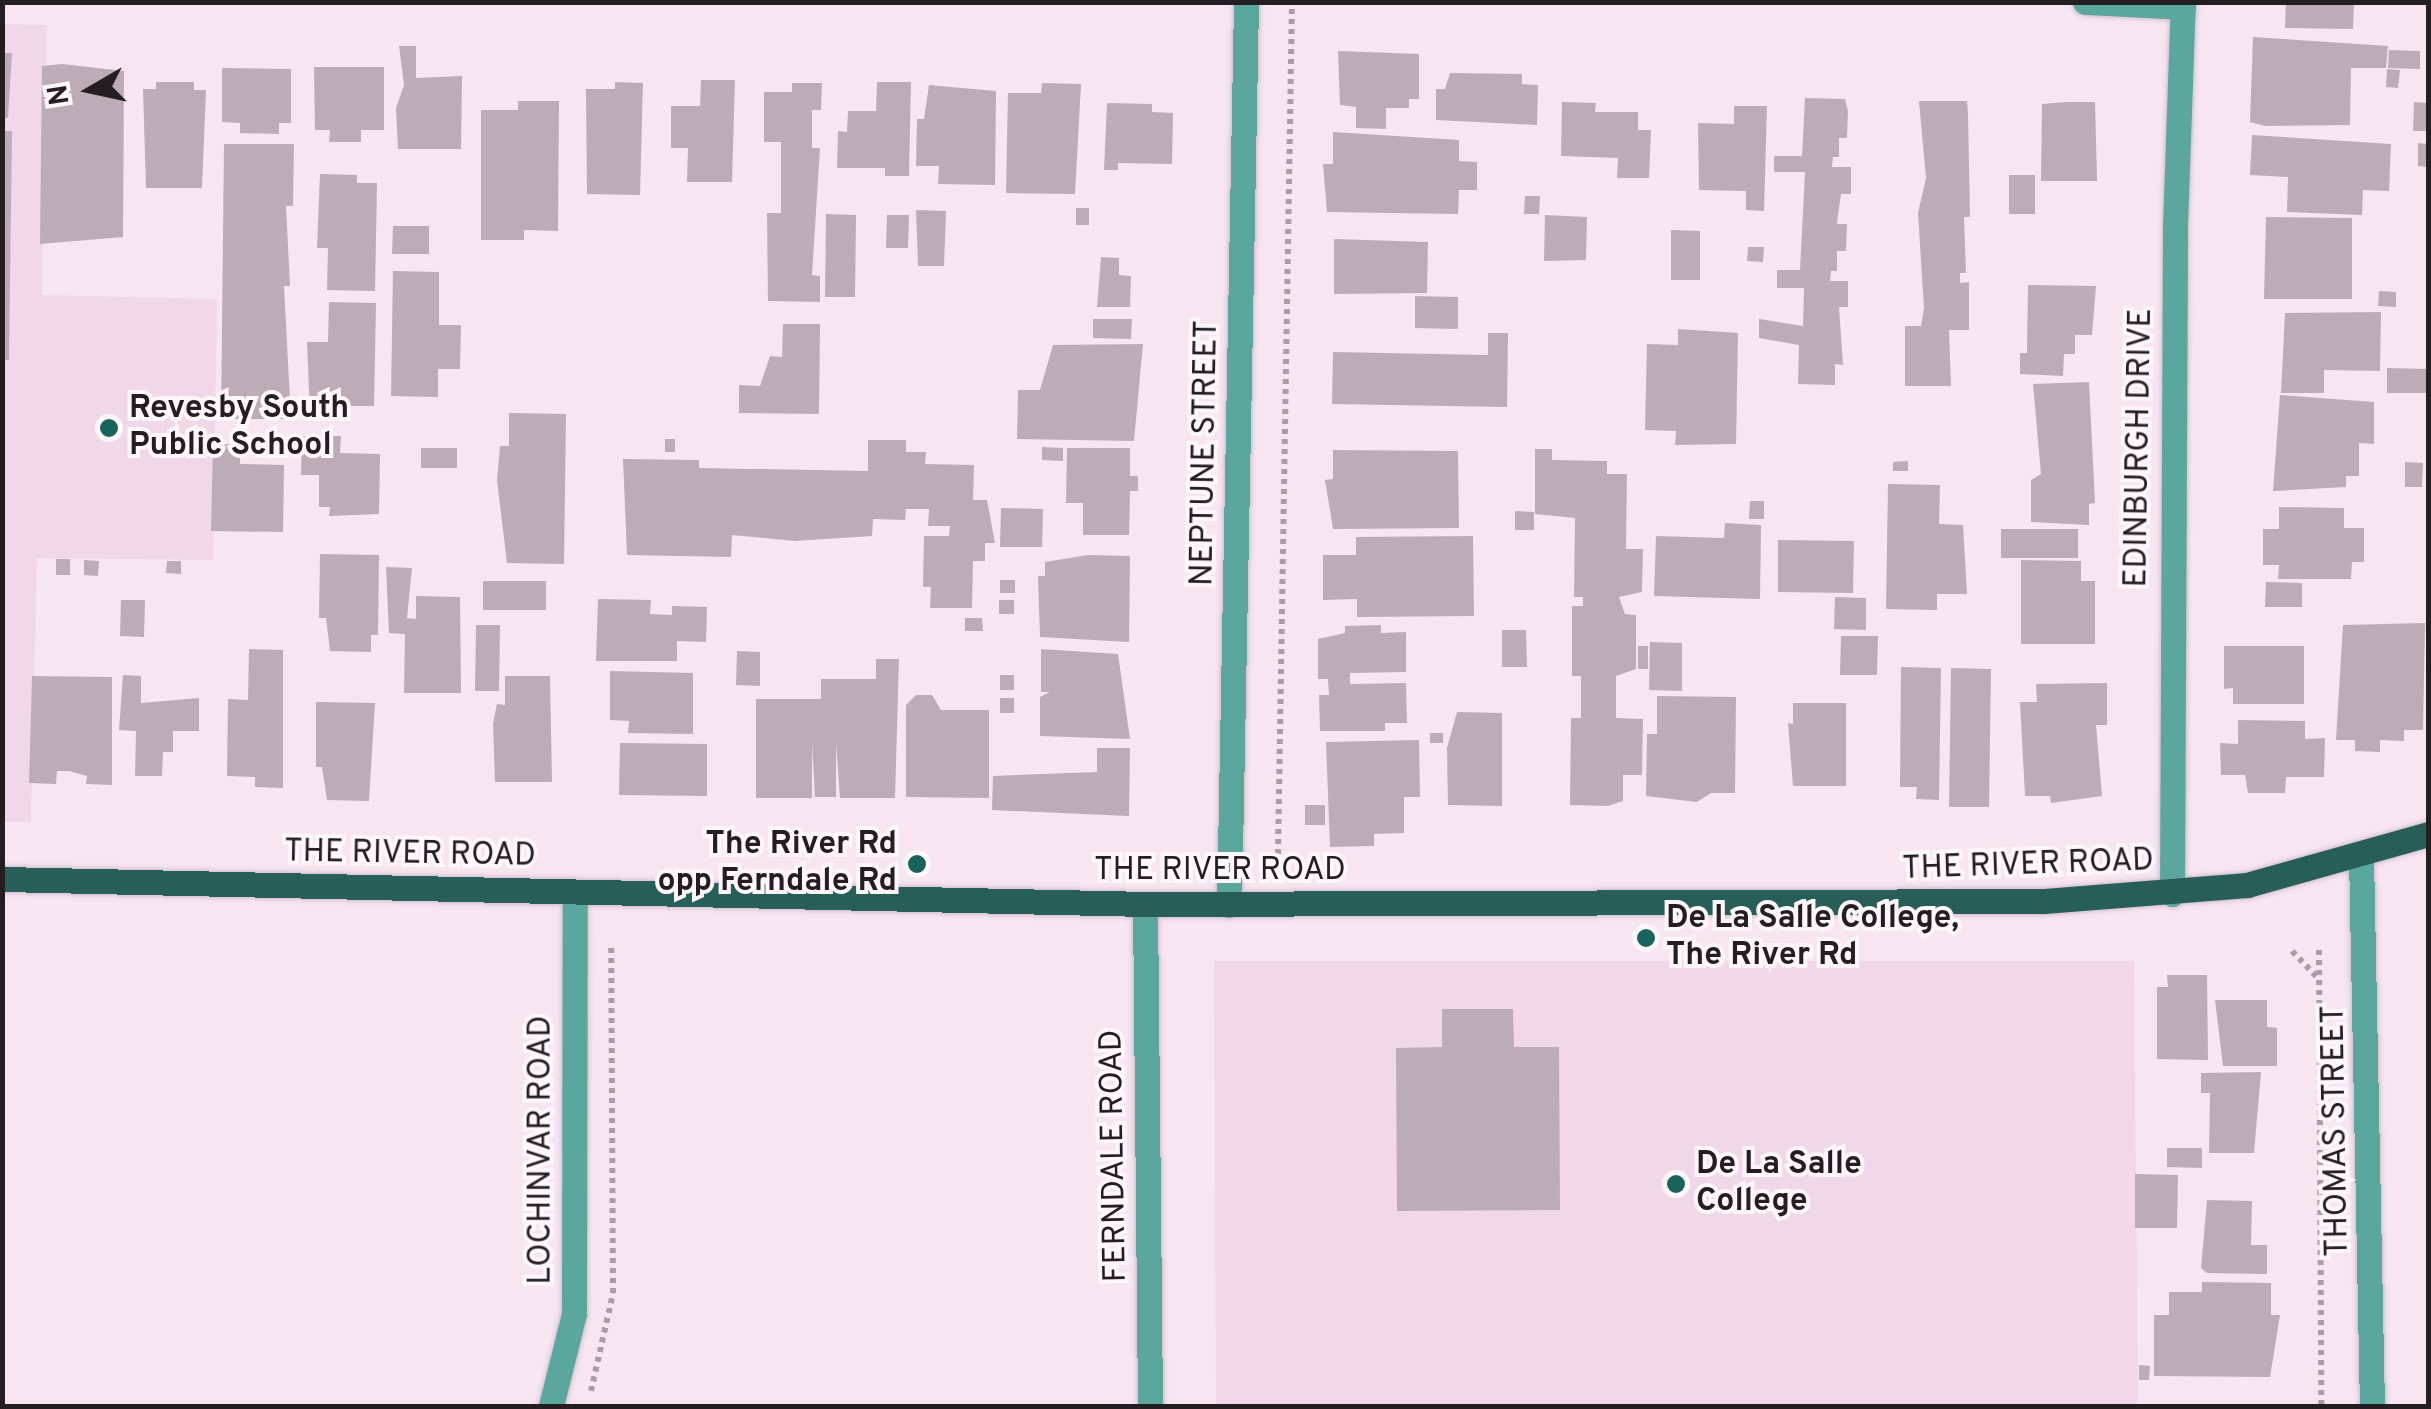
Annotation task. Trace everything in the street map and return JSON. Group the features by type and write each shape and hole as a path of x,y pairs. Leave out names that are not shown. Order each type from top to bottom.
{"main road":[{"name":"THE RIVER ROAD","path":"2,879 1230,905 2006,902 2172,894 2246,886 2428,834"}],"street":[{"name":"NEPTUNE STREET","path":"1230,905 1246,2"},
{"path":"2085,2 2183,5"},
{"name":"EDINBURGH DRIVE","path":"2172,894 2175,226 2183,5"},
{"name":"THOMAS STREET","path":"2361,855 2372,1406"},
{"name":"LOCHINVAR ROAD","path":"551,1406 574,1314 576,892"},
{"name":"FERNDALE ROAD","path":"1146,904 1150,1406"}],"path":[{"path":"1278,854 1292,2"},
{"path":"2319,950 2321,1406"},
{"path":"2292,951 2319,979"}],"shaded area":[{"name":"Revesby South Public School","path":"3,24 47,25 42,295 217,299 213,560 37,558 31,822 3,822"},
{"name":"De La Salle College","path":"1214,961 2134,961 2138,1406 1216,1406"}],"building":[{"path":"2286,2 2354,2 2353,29 2285,28"},
{"path":"2253,37 2388,46 2386,68 2351,68 2350,125 2265,126 2250,122"},
{"path":"399,46 416,46 416,78 462,76 461,149 398,149 396,108 404,85"},
{"path":"2389,50 2420,51 2420,69 2388,68"},
{"path":"1338,51 1419,54 1419,99 1409,99 1409,108 1386,108 1386,129 1356,128 1356,107 1340,105"},
{"path":"2,53 12,53 8,118 2,117"},
{"path":"62,64 124,71 123,237 40,244 42,66"},
{"path":"314,67 384,67 384,130 361,130 361,142 329,142 330,130 315,130"},
{"path":"222,68 291,69 291,123 279,123 279,134 240,133 240,123 222,122"},
{"path":"2387,69 2400,70 2398,88 2386,87"},
{"path":"1450,73 1522,74 1522,84 1538,85 1537,125 1436,120 1436,89 1445,89"},
{"path":"701,80 735,80 732,182 687,182 688,148 671,148 671,106 700,106"},
{"path":"156,82 194,82 194,90 206,90 202,188 146,188 143,89 156,89"},
{"path":"615,82 643,83 640,195 587,194 586,89 615,89"},
{"path":"877,82 911,82 909,176 885,176 885,168 837,168 838,131 847,132 848,111 876,111"},
{"path":"792,83 822,83 821,110 812,110 812,148 820,148 812,275 820,276 820,302 768,301 767,213 781,213 781,142 764,142 764,92 792,92"},
{"path":"1042,83 1081,84 1075,194 1006,193 1008,93 1041,93"},
{"path":"929,85 996,91 995,185 938,184 939,166 916,166 917,119 924,119"},
{"path":"1805,98 1845,99 1848,111 1847,138 1839,138 1839,157 1833,157 1832,167 1851,167 1851,194 1841,194 1837,224 1847,224 1846,251 1837,251 1837,271 1831,271 1830,281 1848,281 1848,307 1839,307 1843,365 1835,364 1835,385 1798,384 1799,345 1759,338 1759,319 1803,326 1804,288 1777,288 1777,270 1800,270 1805,172 1774,172 1774,156 1802,156"},
{"path":"518,101 559,101 558,231 524,230 524,240 481,240 481,110 518,110"},
{"path":"1919,101 1967,101 1970,217 1964,217 1966,273 1960,273 1960,283 1969,282 1969,330 1949,330 1951,386 1905,386 1905,326 1921,326 1924,308 1918,213 1926,178"},
{"path":"1562,102 1596,103 1595,112 1638,112 1638,130 1651,130 1649,178 1617,178 1618,158 1561,156"},
{"path":"2095,102 2097,181 2041,181 2042,104"},
{"path":"2414,102 2428,103 2428,131 2413,131"},
{"path":"1107,103 1152,104 1152,112 1173,113 1172,164 1118,163 1118,170 1104,170"},
{"path":"1734,106 1767,106 1764,211 1746,210 1746,191 1699,190 1698,123 1734,124"},
{"path":"2,131 12,131 9,360 2,360"},
{"path":"1333,132 1459,140 1459,161 1477,162 1477,190 1459,190 1458,214 1327,212 1323,164 1333,164"},
{"path":"2252,135 2391,144 2389,191 2363,190 2362,215 2287,212 2288,177 2250,175"},
{"path":"2418,143 2428,144 2428,167 2418,166"},
{"path":"224,144 294,144 293,206 286,206 290,286 284,286 291,419 221,419"},
{"path":"320,174 357,175 357,183 377,183 375,291 327,290 328,248 317,248"},
{"path":"2009,175 2035,175 2035,214 2009,214"},
{"path":"1525,196 1540,196 1539,214 1524,214"},
{"path":"1076,208 1089,208 1089,225 1076,225"},
{"path":"916,210 946,211 944,266 918,266"},
{"path":"826,214 856,215 855,297 825,297"},
{"path":"887,215 909,215 908,248 886,248"},
{"path":"1545,215 1587,217 1586,260 1544,261"},
{"path":"2266,217 2352,218 2352,299 2264,299"},
{"path":"393,226 429,226 429,254 392,254"},
{"path":"1671,230 1700,231 1700,280 1671,280"},
{"path":"1334,239 1428,242 1427,293 1334,294"},
{"path":"1748,247 1764,247 1763,262 1747,261"},
{"path":"1101,257 1119,258 1119,275 1131,276 1130,307 1097,307"},
{"path":"393,271 439,272 439,325 461,325 460,369 438,369 438,397 391,396"},
{"path":"2028,285 2096,286 2092,335 2075,335 2075,354 2064,354 2063,376 2020,374 2020,353 2027,353"},
{"path":"2379,291 2396,292 2396,307 2378,306"},
{"path":"1415,296 1458,297 1458,329 1415,328"},
{"path":"329,302 376,303 374,406 340,406 340,415 310,415 307,342 328,342"},
{"path":"2381,312 2380,371 2324,370 2324,393 2281,393 2285,313"},
{"path":"1093,319 1132,319 1131,339 1093,338"},
{"path":"783,324 820,324 819,414 739,413 739,385 760,386 770,356 782,357"},
{"path":"1678,329 1738,333 1736,444 1675,445 1676,431 1645,430 1647,344 1678,345"},
{"path":"1488,333 1508,333 1507,407 1332,404 1333,352 1488,355"},
{"path":"1143,344 1134,441 1017,439 1018,390 1040,390 1053,345"},
{"path":"2387,368 2428,369 2428,393 2387,393"},
{"path":"2089,382 2095,503 2089,504 2089,525 2031,522 2031,480 2041,474 2033,384"},
{"path":"2280,395 2374,402 2374,444 2359,443 2359,476 2346,476 2346,487 2273,491"},
{"path":"509,413 566,414 564,564 507,563 497,480 500,446 509,446"},
{"path":"302,436 341,436 340,453 380,454 379,514 329,516 330,507 319,507 319,475 301,475"},
{"path":"665,439 675,439 675,452 665,452"},
{"path":"868,440 906,440 906,452 926,452 925,464 974,465 973,500 987,500 995,543 985,543 985,561 973,561 972,608 930,608 931,587 923,587 924,536 949,536 950,526 928,526 929,509 906,509 905,520 873,519 872,536 795,541 732,535 731,557 627,555 623,459 699,460 699,468 868,471"},
{"path":"213,444 240,444 240,464 284,465 283,532 211,531"},
{"path":"1042,447 1063,448 1063,461 1042,460"},
{"path":"421,448 457,448 457,468 421,468"},
{"path":"1067,448 1130,448 1130,476 1138,476 1138,491 1130,491 1129,535 1083,535 1083,503 1066,503"},
{"path":"1535,449 1552,449 1552,460 1607,461 1607,474 1627,474 1626,549 1643,549 1642,592 1619,597 1625,614 1636,615 1636,669 1616,676 1616,718 1643,719 1642,775 1623,775 1623,801 1608,806 1570,805 1571,718 1581,718 1581,676 1572,676 1572,606 1583,606 1583,597 1574,597 1575,518 1535,514"},
{"path":"1333,450 1458,451 1459,528 1333,529 1325,480 1333,479"},
{"path":"1908,461 1908,471 1893,471 1893,462"},
{"path":"2405,462 2423,463 2422,487 2405,487"},
{"path":"1888,484 1940,485 1939,524 1963,525 1967,594 1937,594 1937,610 1886,609"},
{"path":"1750,501 1764,501 1764,519 1749,519"},
{"path":"2279,507 2344,508 2344,528 2364,528 2364,562 2352,562 2351,579 2278,579 2279,565 2263,565 2263,529 2279,529"},
{"path":"1001,508 1043,509 1042,547 1000,547"},
{"path":"1515,511 1534,512 1534,530 1515,530"},
{"path":"1725,523 1761,525 1760,599 1654,596 1656,536 1724,538"},
{"path":"2001,529 2078,529 2078,558 2001,558"},
{"path":"1473,536 1474,616 1357,617 1357,599 1323,600 1323,555 1356,555 1356,537"},
{"path":"1778,540 1854,541 1853,593 1778,592"},
{"path":"320,554 379,555 378,635 371,635 371,652 330,651 326,618 319,618"},
{"path":"1088,555 1130,556 1129,642 1040,637 1038,576 1045,576 1045,562"},
{"path":"56,559 70,559 70,575 56,575"},
{"path":"84,560 99,561 98,576 84,575"},
{"path":"2021,560 2081,561 2081,581 2095,581 2095,644 2021,644"},
{"path":"167,561 181,561 181,574 166,573"},
{"path":"386,567 412,568 407,618 416,619 416,596 460,597 461,693 404,693 405,634 389,633"},
{"path":"1000,580 1015,580 1015,593 1000,593"},
{"path":"483,581 546,581 546,610 483,610"},
{"path":"2266,582 2302,583 2302,607 2265,607"},
{"path":"1835,597 1866,598 1866,630 1834,629"},
{"path":"598,599 651,600 650,614 672,615 672,606 707,607 706,642 677,641 677,661 596,661"},
{"path":"121,600 145,600 144,637 120,636"},
{"path":"999,600 1014,600 1014,614 999,614"},
{"path":"965,618 982,618 983,631 965,631"},
{"path":"2425,623 2423,730 2404,730 2404,741 2380,740 2380,752 2355,751 2355,740 2336,740 2343,625"},
{"path":"476,625 500,625 499,691 475,691"},
{"path":"1381,625 1381,633 1406,632 1406,672 1350,673 1350,684 1406,683 1407,723 1385,723 1385,731 1320,731 1319,695 1329,695 1328,679 1318,679 1318,639 1345,633 1345,626"},
{"path":"1502,630 1526,630 1527,667 1502,667"},
{"path":"1841,636 1878,636 1877,675 1840,675"},
{"path":"1650,642 1682,643 1682,691 1649,690"},
{"path":"1638,646 1648,646 1648,669 1638,669"},
{"path":"2224,646 2304,646 2304,704 2233,704 2233,688 2224,689"},
{"path":"249,649 283,650 283,788 255,787 255,777 227,776 228,699 248,700"},
{"path":"1041,649 1118,654 1130,739 1040,736 1040,697 1050,692 1041,692"},
{"path":"737,651 760,652 760,686 736,685"},
{"path":"876,659 899,659 895,798 840,798 836,743 836,797 815,797 812,743 812,798 756,798 756,699 821,699 821,679 876,679"},
{"path":"1901,667 1941,668 1939,800 1916,799 1917,787 1900,787"},
{"path":"1951,668 1991,669 1989,807 1949,807"},
{"path":"610,671 693,673 693,734 628,733 629,721 610,720"},
{"path":"123,675 141,676 141,703 199,698 199,731 173,731 173,752 163,752 162,776 135,776 136,731 119,730"},
{"path":"1000,675 1014,675 1014,690 1000,690"},
{"path":"32,676 112,677 112,785 86,784 87,776 69,771 57,771 56,784 29,783"},
{"path":"505,676 550,676 552,782 495,782 493,724 497,704 505,705"},
{"path":"2107,683 2107,725 2096,725 2102,796 2051,803 2050,796 2025,796 2020,702 2037,702 2036,684"},
{"path":"916,695 932,695 941,710 989,710 989,798 906,797 906,705"},
{"path":"1657,696 1736,697 1735,793 1711,793 1697,802 1646,796 1647,734 1657,734"},
{"path":"1000,698 1014,698 1014,713 1000,713"},
{"path":"316,702 375,703 369,801 327,800 322,767 316,767"},
{"path":"1793,703 1846,703 1846,786 1793,786 1788,723 1793,724"},
{"path":"1457,712 1502,713 1502,806 1448,805 1447,748"},
{"path":"2238,720 2305,721 2305,739 2325,738 2324,777 2286,777 2285,793 2248,793 2245,775 2221,775 2220,743 2238,744"},
{"path":"1430,733 1443,733 1443,743 1430,743"},
{"path":"1419,740 1420,797 1404,797 1404,833 1374,834 1374,846 1330,847 1326,742"},
{"path":"620,743 707,744 707,796 619,795"},
{"path":"1097,748 1130,748 1129,816 992,810 993,776 1097,772"},
{"path":"1305,805 1325,805 1325,825 1305,825"},
{"path":"2167,975 2207,975 2208,1060 2157,1059 2157,987 2168,987"},
{"path":"2215,1000 2267,1000 2267,1027 2277,1028 2277,1066 2223,1066"},
{"path":"1442,1009 1513,1009 1514,1047 1559,1047 1560,1210 1397,1211 1396,1048 1442,1047"},
{"path":"2261,1072 2254,1153 2209,1153 2210,1093 2201,1093 2201,1073"},
{"path":"2167,1148 2202,1148 2202,1168 2167,1167"},
{"path":"2135,1174 2178,1175 2177,1228 2135,1228"},
{"path":"2207,1200 2252,1201 2251,1245 2267,1245 2267,1274 2207,1273 2201,1268"},
{"path":"2202,1282 2271,1283 2271,1315 2280,1315 2270,1377 2154,1376 2154,1315 2169,1315 2169,1292 2202,1292"},
{"path":"2139,1365 2150,1366 2149,1380 2139,1380"}],"place":[{"name":"Revesby South Public School","path":"109,428"},
{"name":"The River Rd opp Ferndale Rd","path":"917,864"},
{"name":"De La Salle College, The River Rd","path":"1646,938"},
{"name":"De La Salle College","path":"1676,1184"}]}
